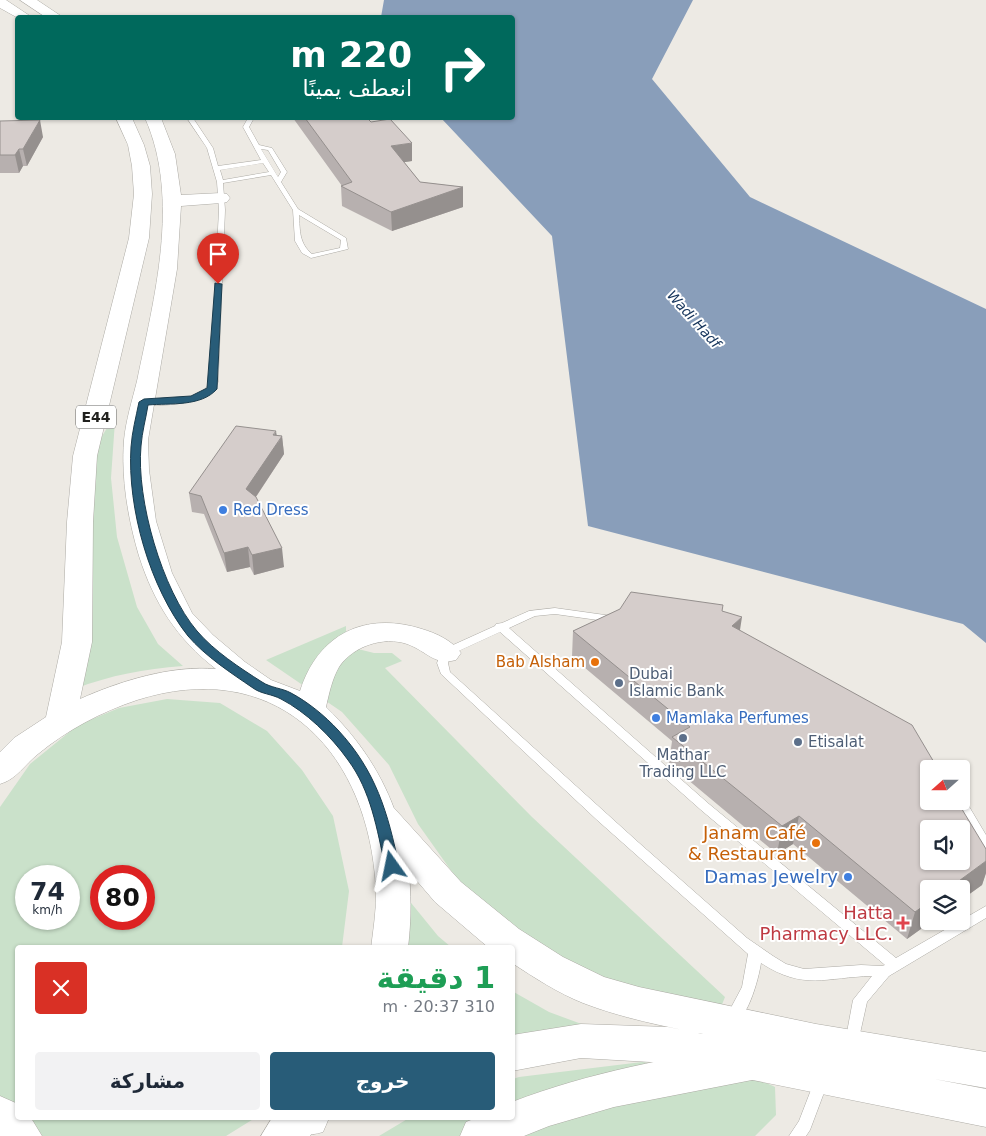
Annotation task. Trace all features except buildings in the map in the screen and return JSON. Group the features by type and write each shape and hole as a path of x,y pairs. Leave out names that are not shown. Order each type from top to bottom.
{"main road":[{"path":"26,0 53,15"},
{"path":"0,2 22,15"},
{"name":"E44","path":"60,722 77,642 80,522 86,456 137,247 140,220 142,194 141,166 136,145 125,120"},
{"path":"155,120 169,164 172,201 171,238 158,326 136,447 140,505 157,568 175,608 193,634 218,656 260,687"},
{"path":"172,201 221,190"},
{"path":"100,404 144,402"},
{"path":"309,712 322,672 328,662 348,642 367,635 403,634 418,638 446,653"},
{"path":"0,772 8,762 42,733 60,722 98,702 138,689 179,680 224,680 260,687 285,696 309,712 333,733 353,756 369,783 382,817 392,866 394,925 390,945"},
{"path":"382,817 448,892 514,945"},
{"path":"515,946 550,968 595,991 639,1004 851,1047 986,1070"},
{"path":"515,1053 580,1041 668,1045 986,1108"},
{"path":"481,1136 548,1106 582,1095 617,1086 752,1062"}],"lane":[{"path":"144,402 192,399 204,395 212,389 221,190 217,168 203,136 191,120"},
{"path":"250,120 246,127 264,161 296,210 344,240 344,249 312,256 301,249 297,238 296,210"},
{"path":"256,146 270,149 277,160 284,172 278,182"},
{"path":"217,168 264,161"},
{"path":"221,190 272,173"},
{"path":"612,619 568,612 543,611 500,626 446,653 441,661 446,674 635,848 755,950 778,965 800,974 823,974 861,969 890,969"},
{"path":"500,626 890,969"},
{"path":"965,810 986,846"},
{"path":"851,1047 860,1000 890,969 986,912"},
{"path":"729,1022 741,1006 749,988 754,969 755,950"},
{"path":"797,1136 805,1125 823,1076"}],"green space":[{"path":"115,421 111,478 117,537 137,607 158,644 183,666 128,673 74,689 99,441 107,428"},
{"path":"346,626 346,638 354,648 374,653 392,653 402,661 385,668 532,817 725,997 719,1012 615,982 527,941 462,886 418,824 389,765 342,712 266,660"},
{"path":"167,699 220,703 267,731 302,770 333,816 349,891 342,945 15,945 15,1117 7,1110 0,1098 0,807 30,764 78,725 119,708"},
{"path":"403,893 438,936 449,945 400,945"},
{"path":"515,993 549,1012 595,1029 515,1038"},
{"path":"642,1062 748,1074 775,1087 776,1115 755,1136 379,1136 406,1120 515,1120 515,1078"},
{"path":"19,1120 252,1120 226,1136 37,1136"}],"water":[{"name":"Wadi Hadf","path":"384,0 693,0 652,79 750,197 986,309 986,643 963,624 588,526 552,236 443,120 515,120 515,15 381,15"}],"place":[{"name":"Red Dress","path":"223,510"},
{"name":"Bab Alsham","path":"595,662"},
{"name":"Dubai Islamic Bank","path":"619,683"},
{"name":"Mamlaka Perfumes","path":"656,718"},
{"name":"Mathar Trading LLC","path":"683,738"},
{"name":"Etisalat","path":"798,742"},
{"name":"Janam Café & Restaurant","path":"816,843"},
{"name":"Damas Jewelry","path":"848,877"},
{"name":"Hatta Pharmacy LLC.","path":"903,923"}],"route":[{"path":"218,284 214,382 212,389 204,395 192,399 144,402 136,447 140,505 157,568 175,608 193,634 218,656 260,687 285,696 309,712 333,733 353,756 369,783 382,817 392,866"}]}
